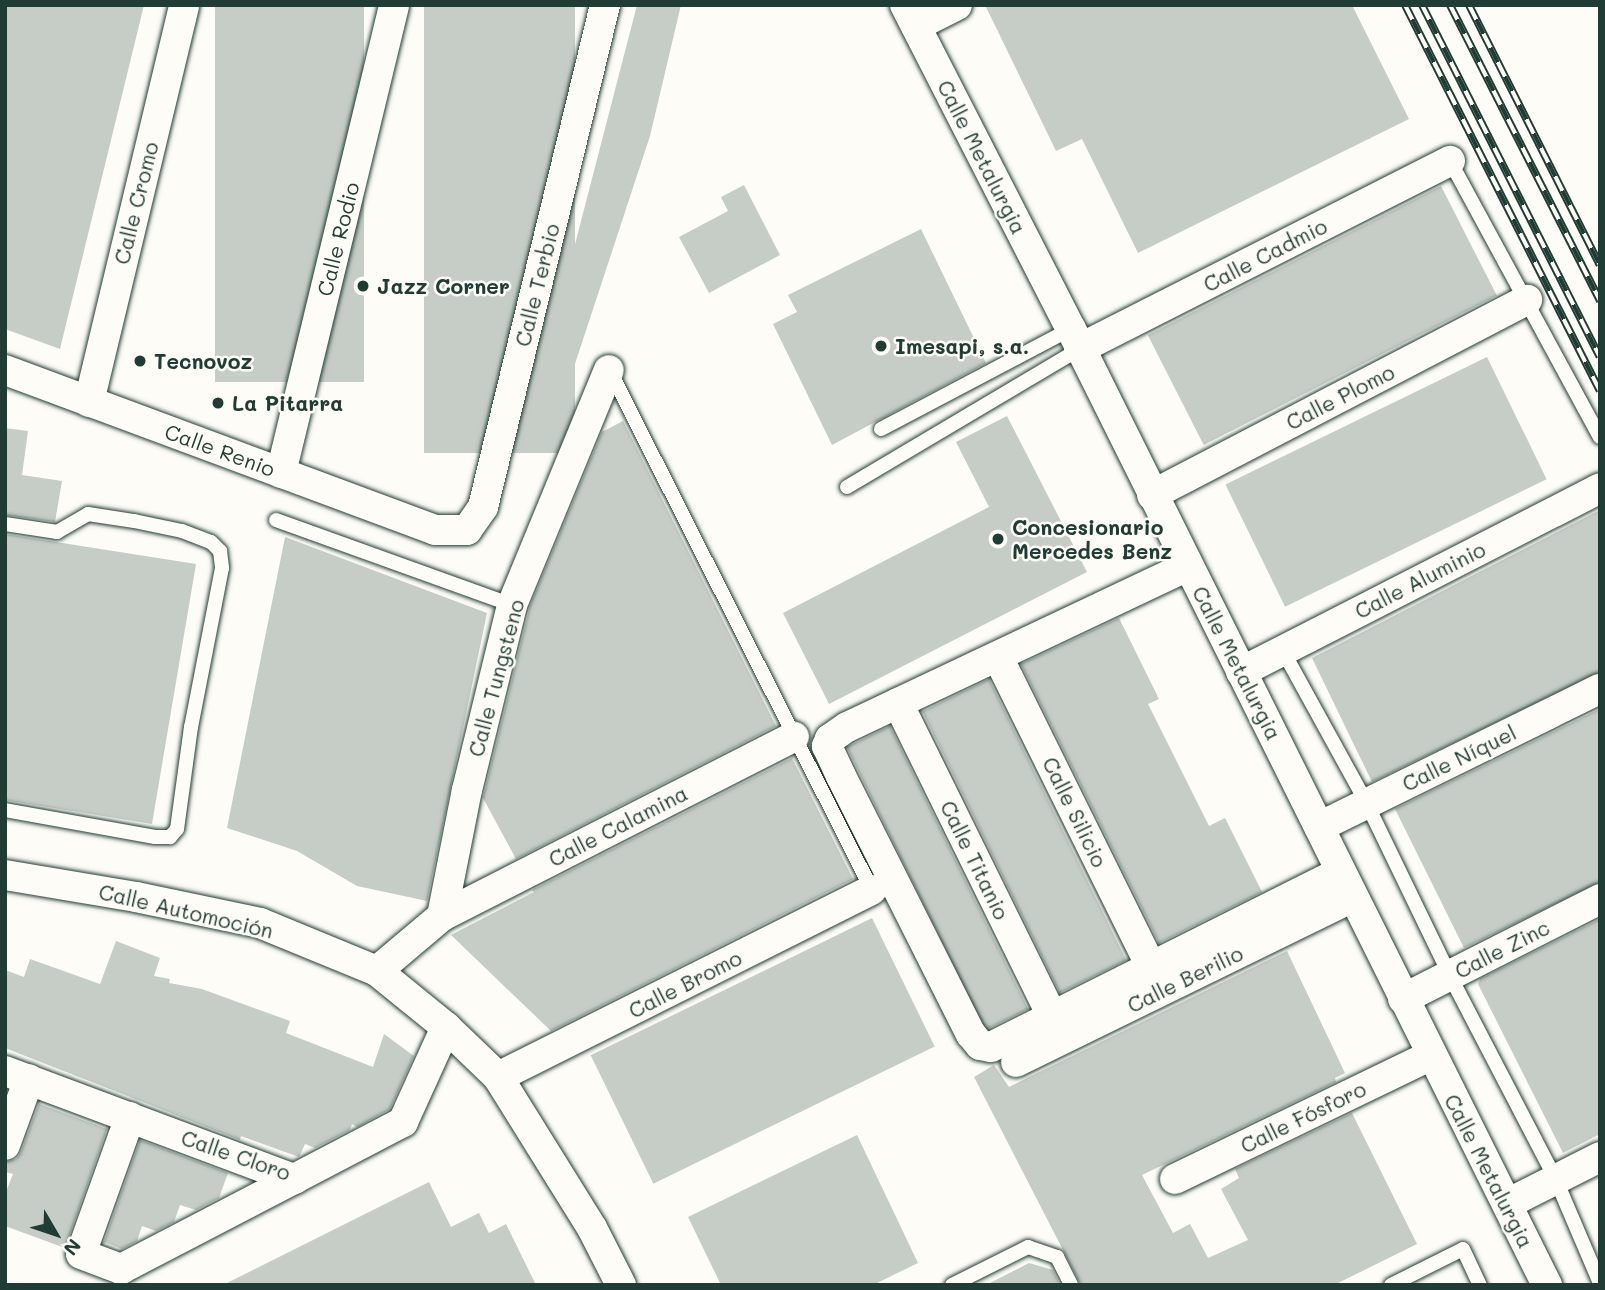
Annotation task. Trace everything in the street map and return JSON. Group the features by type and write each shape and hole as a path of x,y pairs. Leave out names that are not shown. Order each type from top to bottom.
{"street":[{"name":"Calle Cromo","path":"89,402 184,5"},
{"name":"Calle Rodio","path":"281,473 394,5"},
{"name":"Calle Terbio","path":"435,530 467,530 483,507 605,5"},
{"path":"910,16 957,5"},
{"name":"Calle Metalurgia","path":"910,16 1075,339 1547,1285"},
{"name":"Calle Cadmio","path":"1075,339 1450,161"},
{"name":"Calle Plomo","path":"1152,495 1527,300"},
{"name":"Calle Renio","path":"5,370 435,530"},
{"name":"Calle Tungsteno","path":"442,916 467,789 512,606 609,370"},
{"name":"Calle Aluminio","path":"1241,672 1600,488"},
{"path":"1188,566 847,727 830,739 827,746 841,776 971,1034 980,1045 991,1047 1152,968 1347,884"},
{"name":"Calle Silicio","path":"998,657 1152,968"},
{"name":"Calle Níquel","path":"1319,827 1600,689"},
{"name":"Calle Titanio","path":"898,703 1053,1018"},
{"name":"Calle Calamina","path":"442,916 794,737"},
{"name":"Calle Automoción","path":"5,875 136,897 260,923 377,971 446,1027 498,1077 592,1228 621,1285"},
{"name":"Calle Berilio","path":"1016,1062 1347,884"},
{"name":"Calle Bromo","path":"498,1077 872,890"},
{"name":"Calle Zinc","path":"1403,999 1600,899"},
{"path":"377,971 442,916"},
{"name":"Calle Cloro","path":"17,1075 294,1179 403,1122 446,1027"},
{"name":"Calle Fósforo","path":"1175,1179 1432,1055"},
{"path":"5,1144 17,1075"},
{"path":"130,1117 81,1254 121,1269 294,1179"},
{"path":"1507,1204 1600,1157"}],"lane":[{"path":"1450,161 1600,437"},
{"path":"881,429 1075,339"},
{"path":"847,486 1075,339"},
{"path":"609,370 872,890"},
{"path":"5,524 57,532 88,514 146,523 182,531 211,542 220,551 222,568 191,727 177,829 170,837 155,837 5,810"},
{"path":"276,520 512,606"},
{"path":"1283,651 1367,804 1450,976 1556,1180 1600,1283"},
{"path":"952,1285 1028,1247 1057,1257 1071,1285"},
{"path":"1391,1285 1463,1249 1480,1285"}],"building":[{"path":"5,5 144,5 60,349 5,329"},
{"path":"215,5 364,5 364,382 215,382"},
{"path":"424,5 575,5 575,453 424,453"},
{"path":"637,5 681,5 650,136 574,367 544,364"},
{"path":"985,5 1352,5 1409,119 1138,253 1082,139 1056,151"},
{"path":"744,185 780,255 709,293 679,237 728,211 721,197"},
{"path":"1441,186 1497,296 1204,445 1148,335"},
{"name":"Imesapi, s.a.","path":"921,229 986,363 832,445 773,324 797,312 788,295"},
{"path":"1487,357 1547,479 1285,607 1225,485"},
{"name":"Concesionario Mercedes Benz","path":"1007,416 1087,572 829,704 783,613 989,507 956,442"},
{"path":"623,421 776,726 516,859 483,798 530,606 602,432"},
{"path":"5,428 28,431 22,475 62,481 55,522 5,515"},
{"path":"1600,510 1600,672 1372,782 1312,658"},
{"path":"5,534 196,564 152,824 5,800"},
{"path":"285,537 487,613 427,901 357,886 297,851 227,828"},
{"path":"1119,618 1159,699 1148,704 1209,826 1225,818 1262,892 1159,943 1021,664"},
{"path":"989,679 1126,960 1060,993 922,711"},
{"path":"1600,709 1600,882 1464,948 1395,809"},
{"path":"890,726 1028,1009 985,1030 847,747"},
{"path":"792,758 853,879 551,1031 451,935 534,892 532,890"},
{"path":"872,918 935,1047 653,1184 591,1055"},
{"path":"1600,919 1600,1134 1563,1153 1478,984 1480,979"},
{"path":"116,941 160,958 154,976 170,979 169,983 202,989 290,1021 286,1033 373,1067 384,1034 414,1056 390,1109 357,1127 352,1124 350,1130 315,1148 305,1144 299,1157 241,1136 240,1140 5,1048 5,970 24,977 30,959 100,984"},
{"path":"1287,951 1345,1073 1335,1078 1336,1082 1142,1175 1173,1233 1190,1224 1208,1258 1248,1240 1221,1189 1239,1178 1235,1169 1352,1113 1417,1244 1334,1285 1081,1285 974,1077 994,1065 1009,1087"},
{"path":"39,1104 107,1129 65,1248 5,1226 5,1194 13,1174 5,1172 5,1162 16,1159 21,1152"},
{"path":"857,1135 918,1263 873,1285 721,1285 688,1217"},
{"path":"140,1140 228,1173 219,1198 196,1210 180,1205 174,1222 156,1231 142,1226 137,1241 122,1249 104,1242"},
{"path":"429,1182 451,1227 479,1213 489,1233 506,1224 536,1285 223,1285"},
{"path":"1029,1263 1053,1270 1060,1285 986,1285"}],"railway":[{"path":"1405,5 1600,391"},
{"path":"1422,5 1600,357"},
{"path":"1450,5 1600,301"},
{"path":"1469,5 1600,265"}],"place":[{"name":"Jazz Corner","path":"363,286"},
{"name":"Imesapi, s.a.","path":"881,346"},
{"name":"Tecnovoz","path":"140,361"},
{"name":"La Pitarra","path":"218,403"},
{"name":"Concesionario Mercedes Benz","path":"998,539"}]}
